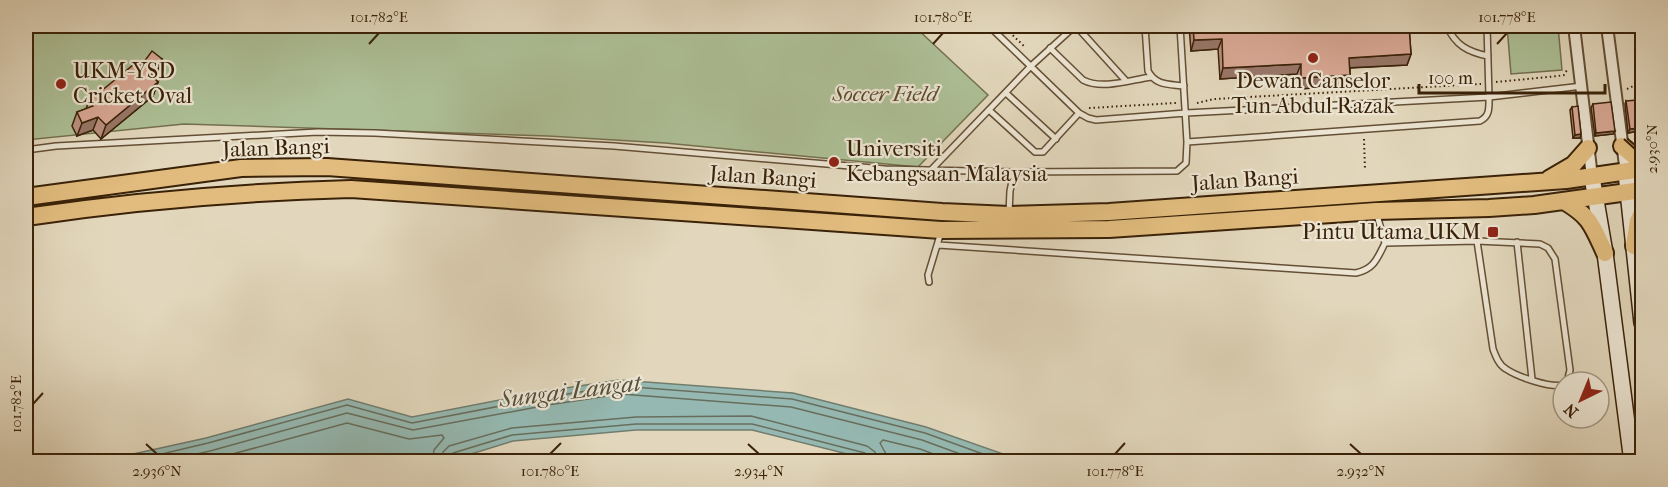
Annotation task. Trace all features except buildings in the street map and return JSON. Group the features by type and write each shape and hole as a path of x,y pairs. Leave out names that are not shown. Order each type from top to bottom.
{"main road":[{"path":"1622,146 1642,161"},
{"path":"1545,181 1573,165 1588,148"},
{"name":"Jalan Bangi","path":"26,197 242,168 327,167 1009,215 1109,212 1545,181 1626,173 1642,169"},
{"path":"1626,173 1635,190 1634,246 1642,323"},
{"path":"1592,177 1605,254 1632,462"},
{"name":"Jalan Bangi","path":"26,217 258,192 351,189 939,238 1376,211 1489,208 1564,201 1635,190"},
{"path":"1564,201 1590,220 1605,254"},
{"path":"1634,246 1638,221 1642,213"}],"street":[{"path":"1574,26 1592,177"},
{"path":"1607,26 1626,173"}],"lane":[{"path":"989,26 1079,113 1096,120 1489,97 1582,86"},
{"path":"931,170 1031,66 1075,26 1126,81"},
{"path":"1145,26 1148,71 1151,77 1161,84 1184,86"},
{"path":"26,150 56,146 318,132 614,146 885,169 1177,171 1186,163 1187,142 1180,26"},
{"path":"1448,26 1451,35 1461,46 1474,53 1488,56"},
{"path":"1187,142 1480,121 1486,118 1489,111 1487,26"},
{"path":"1050,48 1089,83 1099,85 1151,77"},
{"path":"1006,93 1056,139"},
{"path":"989,110 1035,152 1043,152 1079,113"},
{"path":"1009,215 1014,171"},
{"path":"929,282 928,274 939,238 1356,273 1366,271 1376,261 1385,243 1376,211"},
{"path":"1477,242 1493,349 1497,361 1506,369 1551,385"},
{"path":"1385,243 1517,242 1540,244 1548,248 1555,259 1570,370"},
{"path":"1517,242 1532,379"}],"path":[{"path":"1004,26 1038,60"},
{"path":"1086,108 1196,103 1214,99 1489,83 1564,75 1568,71 1568,65"},
{"path":"1635,86 1642,82"},
{"path":"1363,130 1365,170"}],"green space":[{"name":"Soccer Field","path":"26,26 914,26 988,95 918,167 665,143 548,136 184,124 26,140"},
{"path":"1507,26 1558,26 1562,70 1511,74"}],"water":[{"name":"Sungai Langat","path":"619,380 793,393 926,427 1023,461 875,461 752,430 636,430 513,441 445,462 26,461 26,456 43,459 115,458 206,438 348,399 412,417 546,391"}],"waterway":[{"path":"1637,26 1642,54"}],"place":[{"name":"Dewan Canselor Tun Abdul Razak","path":"1313,58"},
{"name":"UKM-YSD Cricket Oval","path":"61,84"},
{"name":"Universiti Kebangsaan Malaysia","path":"834,162"},
{"name":"Pintu Utama UKM","path":"1493,232"}]}
